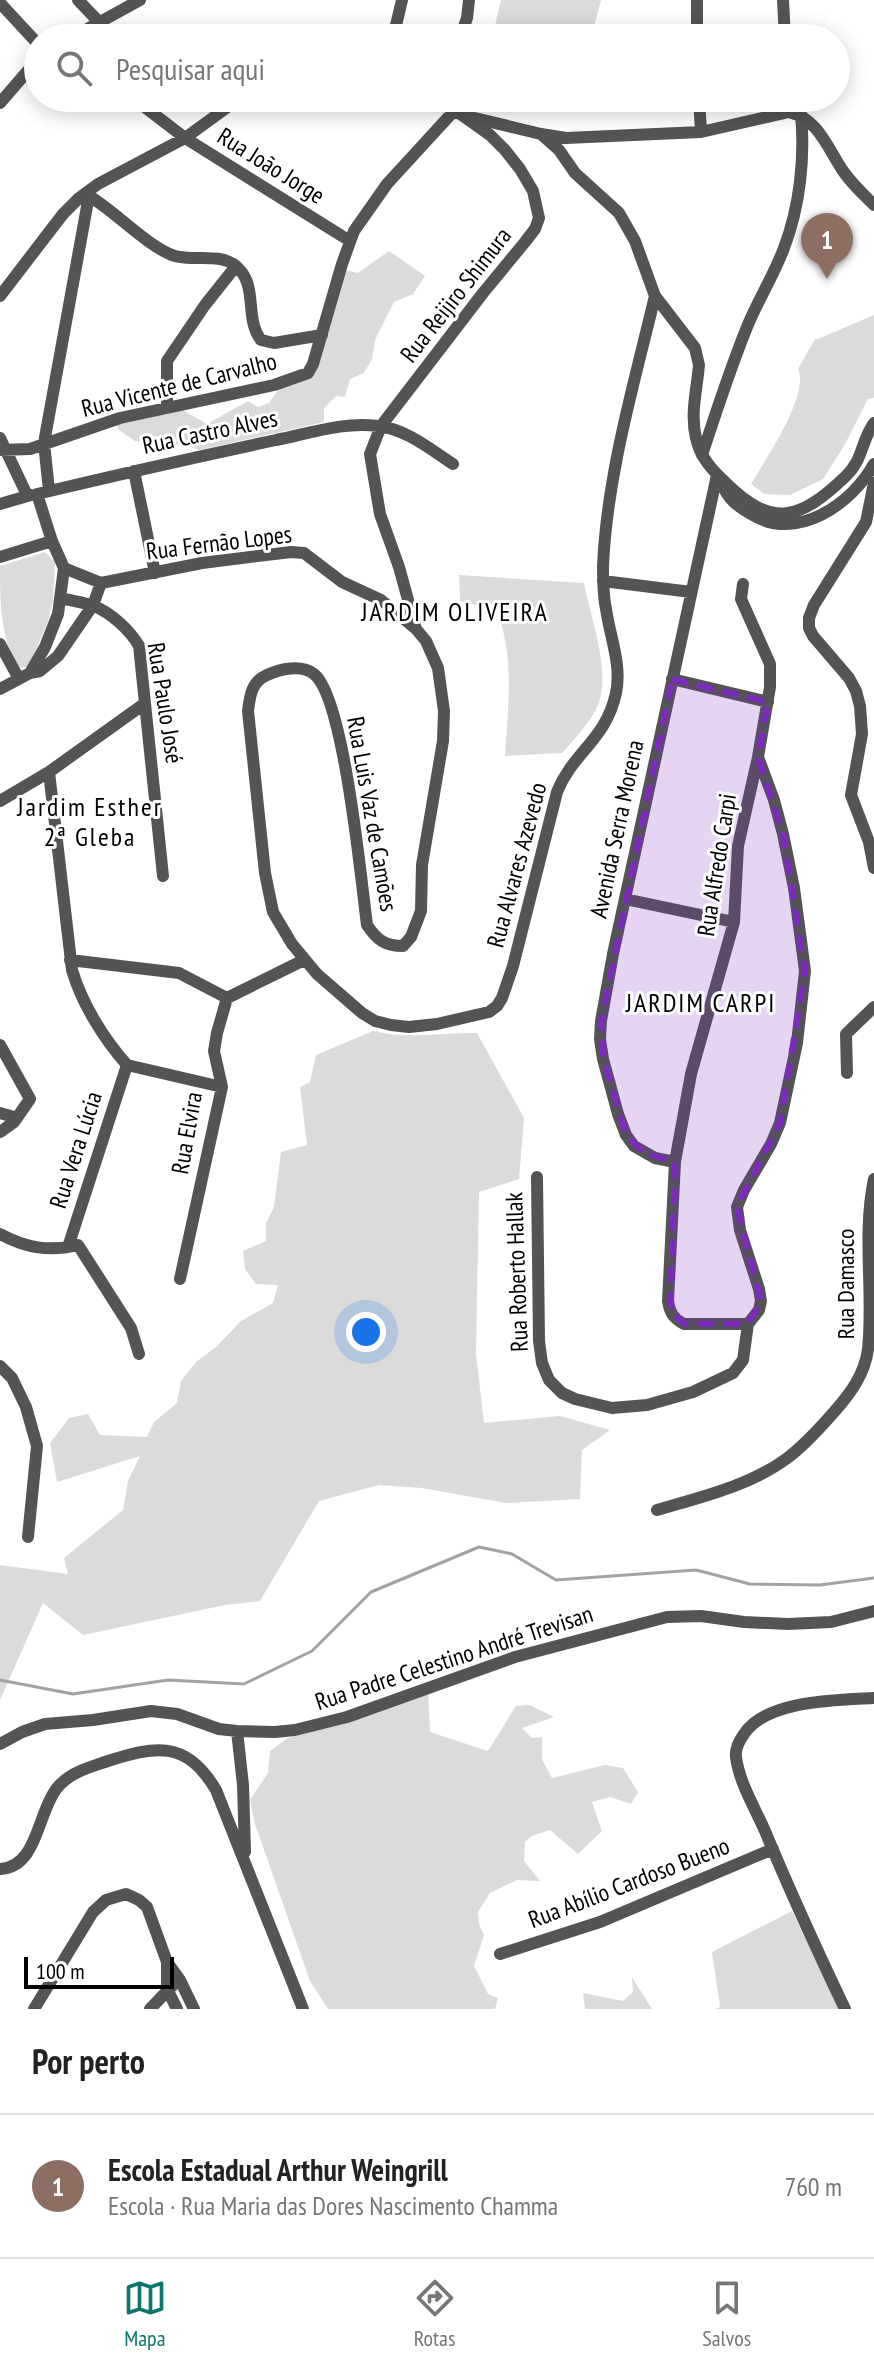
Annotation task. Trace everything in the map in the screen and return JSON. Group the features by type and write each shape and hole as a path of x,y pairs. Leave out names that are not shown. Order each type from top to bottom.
{"street":[{"path":"78,0 99,22"},
{"path":"96,24 140,0"},
{"path":"396,24 402,0"},
{"path":"465,24 469,0"},
{"path":"697,0 697,24"},
{"path":"783,0 784,24"},
{"path":"0,3 24,29"},
{"path":"0,103 24,75"},
{"name":"Rua João Jorge","path":"151,112 185,138 350,241"},
{"path":"0,296 63,214 89,193 185,138 221,112"},
{"path":"700,112 701,132"},
{"path":"457,113 541,134 584,139 701,132 777,112"},
{"path":"702,455 717,403 790,232 802,151 793,112"},
{"path":"797,112 812,123 844,173 874,205"},
{"name":"Rua Vicente de Carvalho","path":"2,446 30,449 120,418 303,376 310,371 350,241 362,217 387,184 457,113"},
{"name":"Rua Reijiro Shimura","path":"381,426 535,229 539,218 533,191 513,159 490,135 457,113"},
{"path":"541,134 559,150 575,173 619,213 635,241 655,296 695,348 698,357 693,424 702,455 718,476 746,502 777,515 791,513 821,498 856,466 874,423"},
{"path":"89,193 169,254 190,259 218,259 236,266 247,283 254,328 261,340 274,343 322,335"},
{"path":"38,493 44,443 89,193"},
{"path":"167,408 167,361 236,266"},
{"name":"Rua Alvares Azevedo","path":"304,960 362,1013 375,1021 391,1025 409,1027 471,1017 489,1012 502,998 557,792 569,768 606,721 616,691 616,658 603,581 609,508 622,434 655,296"},
{"name":"Rua Castro Alves","path":"0,504 134,471 350,425 381,426"},
{"path":"381,426 397,430 453,464"},
{"name":"Rua Luis Vaz de Camões","path":"304,960 281,929 268,893 248,711 250,695 258,680 282,670 299,668 316,675 322,683 344,754 367,925 374,936 388,946 403,946 411,937 421,911 422,865 443,741 444,711 438,668 426,641 416,629 380,514 370,454 381,426"},
{"path":"2,446 38,493 52,541 64,568 58,614 51,634 25,676"},
{"path":"718,476 728,498 741,508 762,522 783,525 831,511 866,479 874,464"},
{"path":"134,471 155,573"},
{"name":"Avenida Serra Morena","path":"675,1162 644,1153 626,1135 603,1059 601,1030 604,996 718,476"},
{"path":"874,483 866,522 809,618 813,636 849,678 856,691 862,734 851,795 869,842 874,868"},
{"path":"0,557 52,541"},
{"name":"Rua Fernão Lopes","path":"101,583 202,563 304,553 342,582 381,600 416,629"},
{"path":"0,689 48,667 93,605 101,583 64,568"},
{"path":"603,581 691,592"},
{"name":"Rua Alfredo Carpi","path":"743,584 743,607 770,664 772,676 738,846 734,922 691,1074 675,1162 670,1311 675,1319 684,1324 748,1324"},
{"path":"61,598 93,605"},
{"name":"Rua Paulo José","path":"93,605 126,628 139,646 163,876"},
{"path":"0,644 25,676"},
{"path":"672,679 768,702"},
{"path":"0,801 49,772 144,704"},
{"path":"748,1324 759,1310 761,1301 740,1230 737,1207 780,1123 797,1043 805,971 783,834 758,757"},
{"path":"49,772 70,960 80,991 114,1050 127,1065"},
{"path":"625,899 734,922"},
{"path":"70,960 179,973 227,998"},
{"path":"222,1087 214,1051 227,998 304,960"},
{"path":"847,1073 846,1034 874,1007"},
{"path":"0,1045 30,1099 17,1118 0,1132"},
{"name":"Rua Elvira","path":"127,1065 222,1087 180,1279"},
{"name":"Rua Vera Lúcia","path":"68,1247 127,1065"},
{"path":"0,1113 17,1118"},
{"name":"Rua Roberto Hallak","path":"537,1177 538,1317 542,1363 549,1380 562,1393 612,1408 629,1408 668,1400 733,1373 743,1360 748,1324"},
{"name":"Rua Damasco","path":"657,1510 745,1482 787,1458 820,1428 854,1387 868,1348 869,1208 874,1179"},
{"path":"0,1234 26,1246 53,1250 78,1245 131,1328 139,1354"},
{"path":"0,1366 12,1378 26,1407 37,1446 28,1537"},
{"name":"Rua Padre Celestino André Trevisan","path":"0,1744 45,1724 151,1711 177,1714 219,1729 237,1731 275,1732 318,1726 515,1657 667,1617 701,1616 744,1622 799,1624 831,1622 874,1611"},
{"path":"845,2009 773,1849 736,1756 745,1732 771,1712 818,1703 874,1698"},
{"path":"237,1731 243,1785 245,1860"},
{"path":"0,1869 16,1866 29,1851 48,1804 57,1788 68,1778 82,1770 150,1751 168,1750 181,1754 195,1762 216,1790 303,2009"},
{"name":"Rua Abílio Cardoso Bueno","path":"500,1954 600,1922 773,1849"},
{"path":"34,2009 93,1912 106,1900 126,1894 147,1907 167,1962 194,2009"},
{"path":"167,1962 167,1989 177,2009"},
{"path":"150,2009 167,1989 180,1980"}],"highlighted area":[{"path":"672,679 768,702 758,757 783,834 805,971 780,1123 737,1207 761,1301 748,1324 684,1324 670,1311 675,1162 644,1153 626,1135 603,1059 601,1021"}],"shaded area":[{"path":"501,0 601,0 595,24 495,24"},
{"path":"389,251 425,276 413,294 394,302 375,340 372,359 364,373 350,379 345,397 336,396 324,408 324,422 200,450 183,445 135,441 119,430 116,424 179,408 207,424 248,401 258,407 269,403 277,392 276,386 304,377 344,270 358,273"},
{"path":"874,315 874,398 868,399 823,479 790,495 764,494 751,484 792,410 798,395 798,369 815,339"},
{"path":"45,552 55,562 53,600 29,667 21,668 5,635 0,566"},
{"path":"459,575 584,583 600,650 602,684 594,713 562,753 505,756 509,683 503,629 497,610 460,601"},
{"path":"373,1031 412,1035 477,1033 524,1118 519,1179 479,1192 476,1354 484,1423 560,1416 610,1430 582,1450 580,1499 506,1503 422,1488 379,1485 319,1501 260,1601 225,1605 83,1635 43,1603 0,1700 0,1565 68,1574 64,1558 123,1510 128,1481 140,1456 57,1482 50,1443 69,1418 88,1414 100,1435 147,1437 154,1422 177,1403 181,1381 196,1362 241,1321 273,1303 278,1285 256,1284 245,1269 243,1251 266,1241 266,1223 274,1207 281,1152 307,1145 300,1087 310,1082 316,1055"},
{"path":"428,1688 430,1732 488,1751 516,1706 530,1705 554,1717 522,1728 532,1738 542,1737 542,1759 552,1778 605,1765 623,1768 638,1792 631,1804 610,1797 592,1802 602,1831 578,1854 550,1830 532,1836 525,1842 524,1861 540,1881 517,1880 490,1893 478,1912 484,1935 474,1966 488,1994 498,1998 495,2009 328,2009 310,1981 255,1824 250,1800 268,1773 270,1751 288,1738 343,1723"},
{"path":"792,1911 839,2009 715,2009 720,2007 712,1952"},
{"path":"632,1977 652,2009 585,2009 583,1993 623,2001 633,1992"}],"waterway":[{"path":"0,1680 73,1694 168,1680 244,1684 312,1651 371,1592 479,1547 512,1554 556,1580 696,1570 750,1584 820,1585 874,1578"}],"place":[{"name":"Escola Estadual Arthur Weingrill","path":"827,279"}],"district":[{"name":"JARDIM OLIVEIRA","path":"455,612"},
{"name":"Jardim Esther 2ª Gleba","path":"90,822"},
{"name":"JARDIM CARPI","path":"701,1003"}]}
